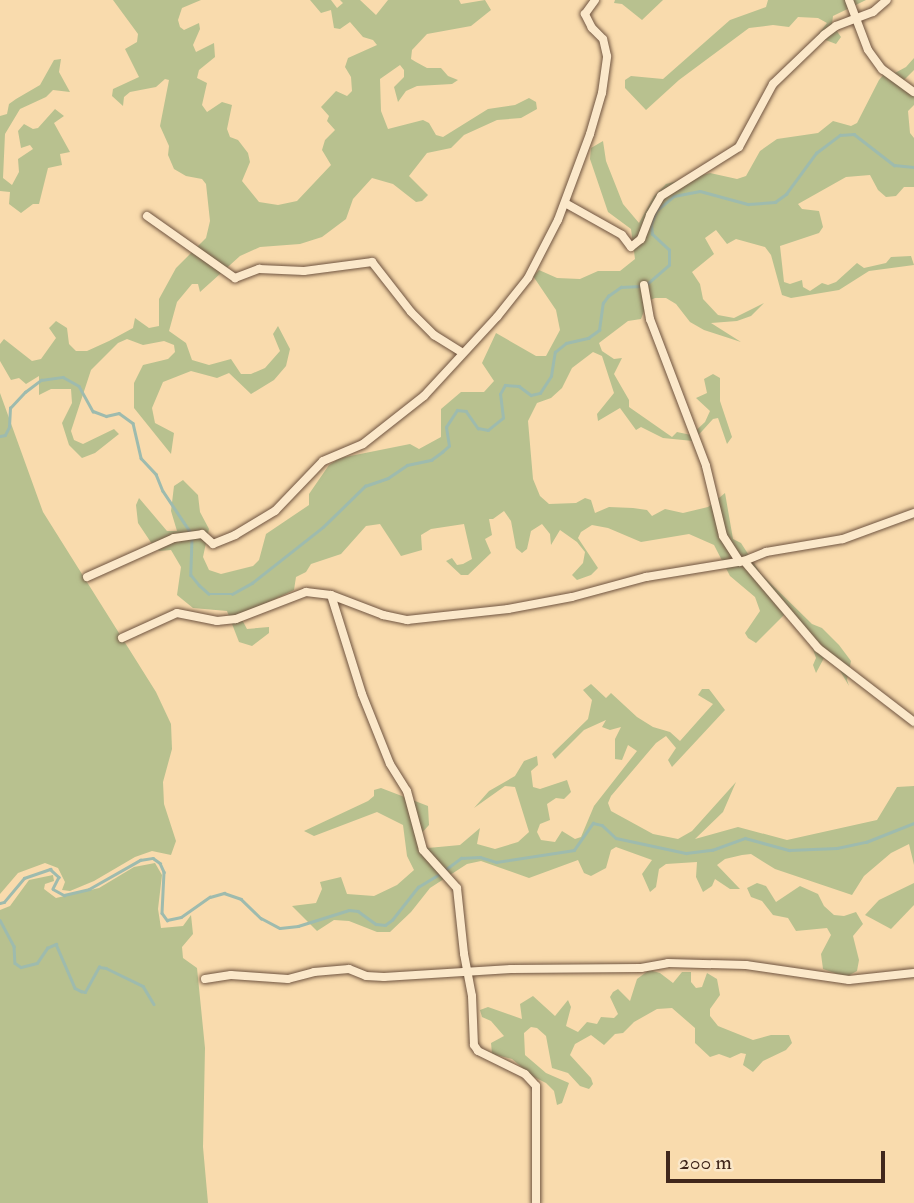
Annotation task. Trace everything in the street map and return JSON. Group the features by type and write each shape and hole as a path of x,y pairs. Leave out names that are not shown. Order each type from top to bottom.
{"street":[{"path":"87,577 174,538 202,534 213,544 275,511 323,461 363,444 424,396 461,352 496,317 528,278 565,203 602,93 607,56 603,39 592,28 585,14 586,0"},
{"path":"585,14 595,0"},
{"path":"849,0 868,50 882,69 914,92"},
{"path":"565,203 622,235 631,247 641,239 661,196 739,147 773,84 836,26 857,20 887,0"},
{"path":"147,216 235,278 259,268 304,271 372,262 411,312 434,335 461,352"},
{"path":"644,285 650,319 706,466 723,536 742,562 818,648 914,722"},
{"path":"122,638 177,613 217,621 236,619 306,592 331,595 383,615 407,620 508,609 572,597 646,577 742,562 766,552 843,539 914,513"},
{"path":"331,595 362,694 390,764 407,791 423,850 457,888 472,996 474,1045 478,1051 525,1074 536,1086 536,1203"},
{"path":"205,979 231,975 288,979 314,972 349,969 366,976 384,977 641,968 668,963 746,965 849,979 914,973"}],"green space":[{"path":"113,0 201,0 182,8 178,20 184,30 199,23 200,29 193,45 196,52 214,43 215,57 199,70 197,78 207,83 202,105 207,112 222,102 232,105 227,129 230,137 238,140 248,153 250,162 242,181 259,202 278,205 297,201 331,165 322,150 325,140 335,130 327,121 329,116 321,107 336,91 347,96 352,91 351,77 345,67 348,58 377,45 373,40 363,37 350,22 340,29 334,28 331,10 321,13 310,0 331,0 337,8 343,3 340,0 360,0 376,15 388,0 459,0 461,4 485,0 491,10 471,26 427,34 412,50 411,59 427,68 441,68 448,76 458,80 452,84 417,86 406,91 398,102 394,87 404,77 404,70 400,65 380,79 381,111 388,129 423,120 429,123 436,135 443,137 488,109 515,105 529,98 536,102 537,109 521,118 497,120 464,135 451,148 427,153 409,176 428,195 422,201 416,202 393,184 372,178 353,199 346,219 322,237 300,244 260,247 240,256 200,292 198,284 192,284 177,302 169,331 186,343 192,360 209,365 231,359 241,374 251,374 265,368 280,351 273,334 278,326 290,349 286,366 274,380 251,394 229,373 217,378 191,371 163,382 152,408 155,423 174,433 171,454 134,408 134,383 143,365 168,359 175,352 174,345 164,341 143,345 127,339 118,343 91,370 71,431 74,440 83,444 114,429 119,434 95,453 82,458 69,445 62,423 72,403 71,389 51,389 39,395 39,376 26,384 19,378 11,380 0,361 0,344 4,339 32,361 41,359 56,338 49,328 56,321 67,328 69,344 76,351 87,351 133,328 135,318 149,328 159,326 159,299 176,268 206,238 210,221 206,184 202,179 186,176 174,169 168,155 169,146 160,126 169,80 165,79 156,87 130,92 124,97 123,106 112,96 113,89 139,77 125,49 137,42 138,34"},
{"path":"615,0 663,0 642,20 622,4 614,3"},
{"path":"768,0 866,0 833,16 832,24 841,37 836,44 823,39 815,49 794,65 827,23 818,18 798,17 789,27 773,25 749,28 679,80 646,110 625,88 625,80 631,76 663,79 730,20 766,7"},
{"path":"914,58 914,70 902,82 914,88 914,105 908,111 910,133 914,138 914,187 904,187 896,196 886,197 878,190 870,175 846,177 798,204 802,209 819,211 823,227 819,233 780,246 784,282 790,284 802,280 803,287 810,291 822,283 828,285 836,282 857,263 864,268 886,263 891,257 911,256 914,265 869,271 839,290 791,298 782,295 771,255 765,247 736,239 727,244 716,230 705,238 714,254 692,272 700,284 703,299 718,315 734,318 764,303 751,316 737,321 711,323 741,342 704,330 690,322 676,304 666,298 655,298 648,301 641,319 628,321 599,343 602,351 614,359 622,358 614,374 629,400 629,407 672,437 677,432 691,435 705,422 710,411 696,398 707,393 704,379 713,374 720,378 720,401 732,437 727,444 718,418 713,419 693,441 663,438 641,427 636,430 620,408 598,421 597,414 614,393 602,356 593,352 572,368 562,388 551,398 537,403 528,421 533,479 540,496 549,504 576,503 585,498 591,500 595,513 609,507 633,508 647,510 652,516 665,509 683,513 708,507 725,493 733,539 741,543 761,574 812,624 822,628 839,645 851,661 847,680 849,686 839,669 824,658 816,673 813,665 816,658 811,644 785,614 756,643 748,638 745,633 760,611 755,597 730,576 714,545 689,534 641,542 608,528 592,525 581,532 578,538 598,568 591,575 577,580 572,575 583,563 585,552 577,542 560,530 551,545 550,534 542,524 531,531 527,549 522,553 516,548 511,521 504,511 489,519 492,535 485,539 491,553 468,575 461,575 446,561 452,558 457,565 472,559 464,524 431,529 421,535 422,550 401,556 380,524 366,526 341,554 311,564 306,572 296,577 294,590 240,616 247,629 269,627 269,633 252,646 239,642 227,611 193,608 177,595 181,567 171,550 159,551 138,523 136,505 139,498 167,531 177,531 171,511 174,486 183,480 198,495 200,512 209,529 203,557 209,570 221,574 253,566 259,560 266,534 309,505 309,494 329,465 340,458 410,444 419,449 441,437 441,409 461,392 484,392 494,381 482,363 496,333 536,356 546,356 560,330 556,310 533,276 539,270 557,278 580,279 598,271 620,271 635,259 631,229 608,212 590,159 591,148 603,141 606,161 623,204 639,223 654,196 666,184 710,173 737,179 746,176 760,151 777,139 818,133 833,121 851,126 857,123 885,73 893,74 906,67"},
{"path":"61,59 59,72 70,92 53,90 46,97 20,109 5,134 3,178 12,185 19,172 18,159 33,149 30,145 21,148 18,131 24,124 33,129 38,128 55,109 64,116 54,123 70,152 60,154 62,165 48,168 39,204 33,204 21,213 9,204 10,192 0,191 0,116 7,114 9,104 40,85 54,60"},
{"path":"0,393 43,512 156,692 171,724 172,749 163,782 164,804 176,841 171,855 152,851 135,857 94,881 70,891 62,890 65,882 58,868 45,863 18,873 0,894"},
{"path":"591,684 606,698 611,693 637,717 653,727 670,732 680,741 713,704 698,695 702,689 709,689 725,710 672,767 668,760 676,748 666,736 656,743 611,796 608,803 611,811 653,834 678,839 692,831 736,782 723,812 695,839 738,827 787,840 877,820 897,787 914,786 914,865 909,844 891,853 864,876 852,895 775,869 751,854 725,859 717,865 740,889 730,889 715,879 712,886 703,892 696,877 697,862 666,864 659,869 656,887 650,892 642,874 652,860 616,847 611,850 606,868 591,876 584,873 578,860 529,878 481,861 467,864 430,888 390,932 377,932 349,921 334,920 317,931 292,906 316,903 322,889 320,882 341,877 347,894 374,896 397,885 414,870 407,856 403,825 377,812 314,836 304,831 368,801 374,796 374,790 381,788 428,806 429,825 418,837 428,848 460,845 480,828 477,844 495,849 518,842 529,832 515,787 505,786 474,808 489,791 515,776 524,761 537,756 538,765 531,771 533,787 540,789 567,780 571,792 564,799 556,798 547,804 550,820 540,824 537,832 541,840 555,842 562,831 575,839 581,837 594,806 637,751 628,745 622,760 615,759 615,739 621,727 610,730 602,727 606,720 584,730 555,759 552,754 588,719 592,700 583,690"},
{"path":"155,863 162,875 158,909 161,928 183,926 191,915 193,934 182,947 183,958 197,968 205,1048 203,1147 208,1203 0,1203 0,910 10,906 29,880 53,875 54,881 45,884 44,889 56,898 99,888 134,867"},
{"path":"757,883 766,886 776,902 800,886 818,894 824,906 834,915 844,916 856,912 863,924 853,936 859,960 857,971 846,977 823,969 821,954 831,935 827,928 796,931 788,918 773,915 762,901 751,897 747,888"},
{"path":"914,883 914,905 891,929 865,915 879,900"},
{"path":"649,970 660,973 673,983 682,972 691,972 691,982 696,988 702,987 707,973 717,979 720,995 710,1009 710,1016 718,1026 753,1040 771,1035 789,1035 792,1043 786,1050 763,1061 753,1072 743,1065 746,1054 741,1053 730,1058 719,1054 710,1057 695,1043 695,1028 672,1008 657,1009 634,1022 623,1033 615,1034 604,1045 591,1035 575,1044 570,1055 591,1078 593,1084 589,1089 580,1086 568,1073 552,1068 546,1036 537,1028 531,1027 524,1033 525,1055 546,1073 569,1083 562,1103 557,1105 554,1091 546,1083 532,1076 512,1059 492,1054 491,1043 504,1036 491,1021 482,1017 480,1010 488,1007 522,1019 520,1004 533,996 555,1016 568,1000 571,1007 566,1026 578,1032 587,1022 597,1024 601,1017 614,1018 618,1014 610,997 613,992 618,989 630,1001 637,979"}],"waterway":[{"path":"647,284 669,265 669,250 652,234 651,225 656,211 674,196 700,191 748,204 775,202 786,194 816,153 840,135 854,134 894,165 914,167"},
{"path":"192,539 191,575 209,594 232,594 252,583 323,527 365,486 388,478 407,465 431,460 442,452 449,446 446,427 457,410 466,411 478,428 488,430 503,418 500,394 505,385 519,386 531,395 540,393 551,376 555,352 566,343 588,338 599,330 603,303 608,296 621,287 641,286"},
{"path":"0,436 5,435 9,427 10,408 25,392 41,380 63,377 79,386 93,411 106,416 119,413 133,423 141,458 156,474 163,491 191,533"},
{"path":"445,870 461,858 480,857 496,862 574,850 593,823 602,825 616,838 686,853 712,850 745,838 789,850 837,848 866,842 914,823"},
{"path":"0,903 4,902 24,878 50,869 59,877 53,889 64,895 89,889 140,860 153,858 160,863 164,872 162,913 167,920 181,917 210,897 224,893 241,899 261,918 280,928 298,926 349,910 358,911 376,924 385,925 418,887 440,874"},
{"path":"0,920 14,946 15,963 21,967 37,963 47,948 56,944 75,988 85,992 99,967 106,968 143,986 154,1004"}]}
